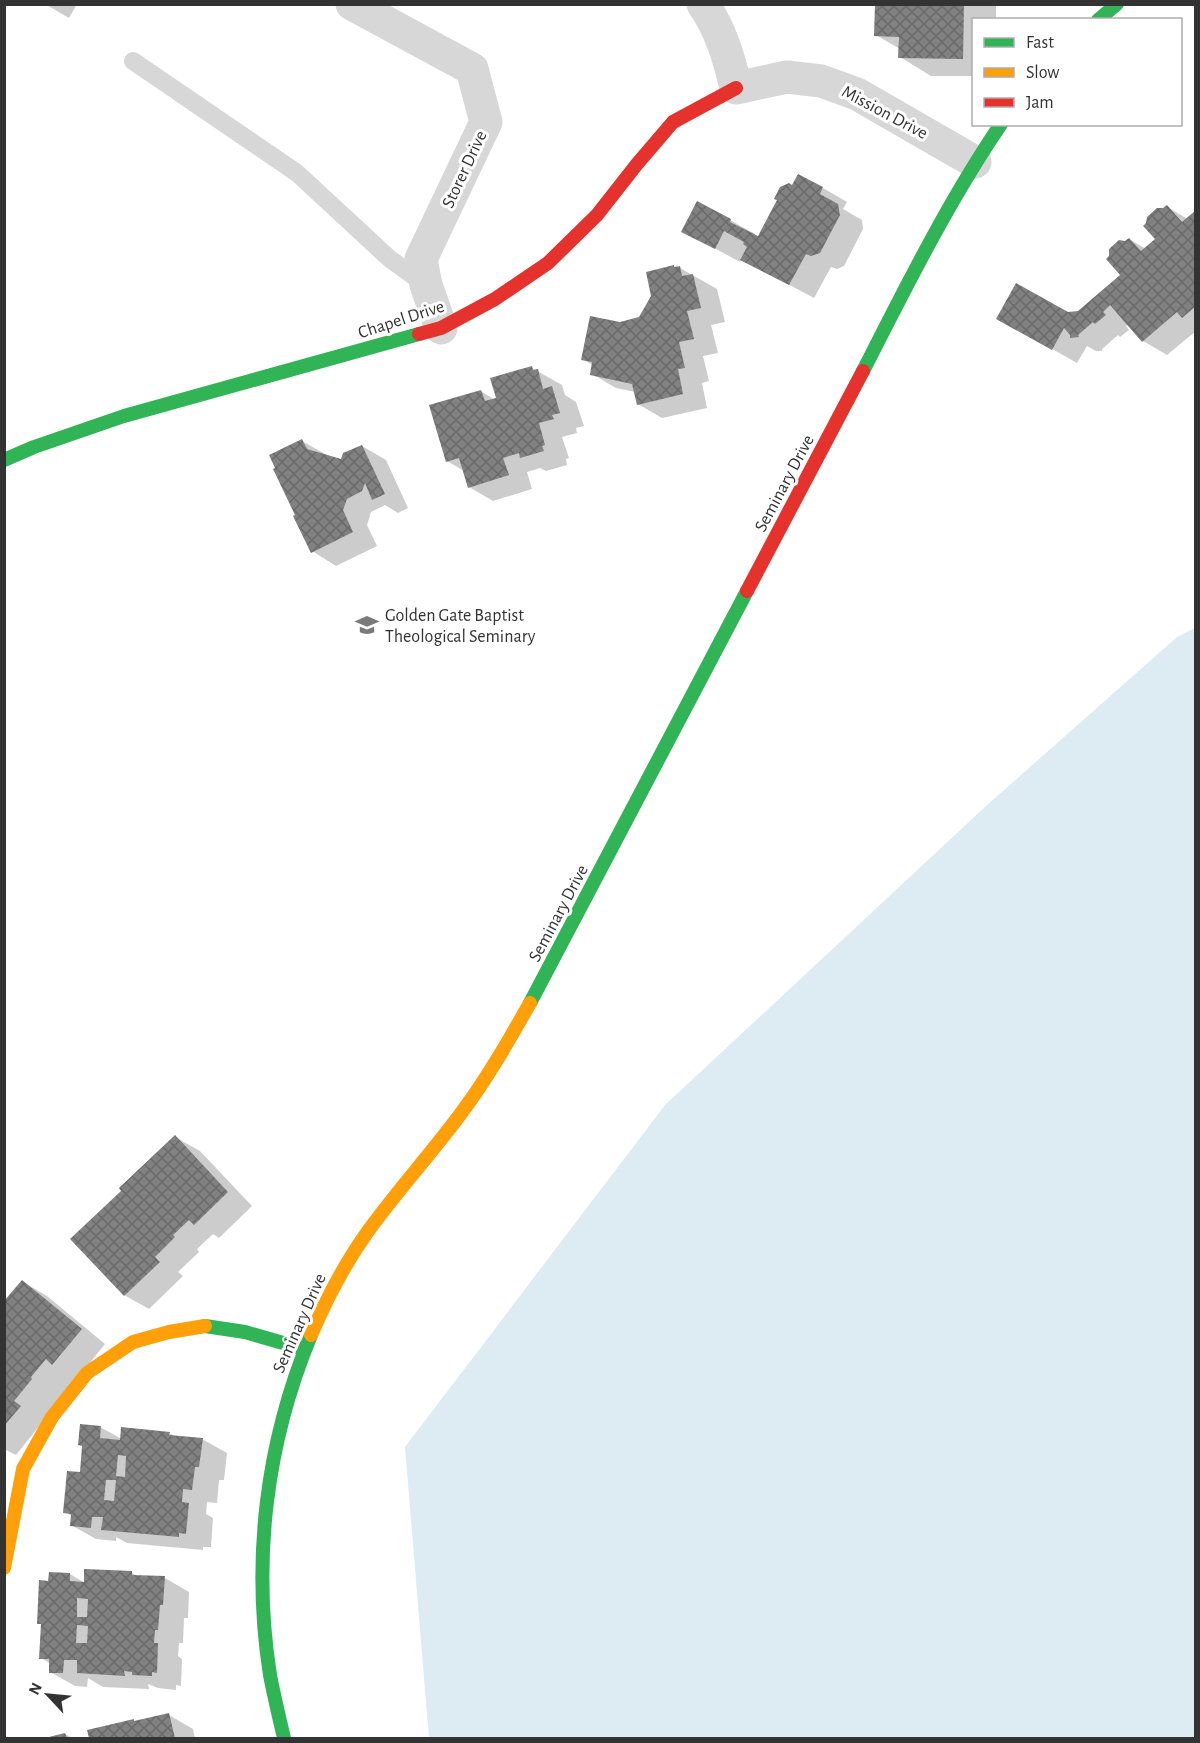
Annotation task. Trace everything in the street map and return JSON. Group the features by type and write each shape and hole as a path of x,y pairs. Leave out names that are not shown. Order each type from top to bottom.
{"street":[{"name":"Storer Drive","path":"352,4 472,69 486,122 422,259 426,285 441,328"},
{"path":"704,4 714,20 736,88"},
{"path":"1100,18 1117,4"},
{"name":"Mission Drive","path":"736,88 787,77 821,81 857,94 975,162"},
{"name":"Chapel Drive","path":"4,460 34,447 124,416 441,328 495,299 548,263 597,215 673,122 736,88"},
{"name":"Seminary Drive","path":"284,1738 274,1702 265,1647 261,1594 261,1544 267,1487 290,1386 325,1300 353,1253 388,1204 494,1067 532,1000 926,250 975,162 1000,126"},
{"path":"4,1568 22,1469 52,1417 87,1373 133,1342 169,1332 208,1326 245,1332 304,1349"}],"lane":[{"path":"133,61 297,173 390,260 426,285"}],"shaded area":[{"path":"1195,628 1195,1738 429,1738 405,1447 665,1105 986,806 1177,637"}],"building":[{"path":"875,4 964,4 963,59 898,58 899,37 874,36"},
{"path":"798,174 823,187 820,194 838,204 840,215 820,253 811,256 806,254 789,285 740,260 747,247 743,244 744,242 724,231 715,249 681,232 697,201 758,236 777,200 774,199 780,187 789,183 792,185"},
{"path":"1167,205 1182,222 1196,210 1196,306 1182,318 1177,312 1142,342 1110,305 1103,312 1106,315 1095,324 1093,322 1078,335 1079,337 1070,338 1064,328 1052,350 996,319 1016,283 1068,312 1078,311 1120,275 1106,259 1109,256 1109,249 1119,240 1125,241 1129,238 1141,251 1155,239 1143,226 1147,217 1157,208"},
{"path":"674,265 674,267 680,266 682,276 693,274 701,308 687,311 694,339 679,342 685,368 678,369 683,394 637,405 632,384 590,375 592,362 581,360 590,316 620,322 639,317 651,296 646,272"},
{"path":"532,366 533,370 538,369 543,389 552,386 560,413 552,415 554,419 539,423 545,445 542,446 544,451 520,458 519,453 503,458 509,475 468,488 459,458 446,462 429,405 481,390 485,401 496,398 490,378"},
{"path":"302,439 307,449 341,459 343,453 362,445 385,494 372,500 365,483 362,491 347,499 343,510 353,532 311,553 293,516 295,515 273,469 275,468 269,455"},
{"path":"175,1135 228,1192 194,1225 189,1220 173,1235 175,1237 155,1257 160,1262 124,1296 70,1239"},
{"path":"22,1280 82,1329 52,1365 46,1359 31,1377 32,1379 14,1401 21,1406 4,1426 4,1301"},
{"path":"80,1424 101,1426 100,1438 120,1440 121,1427 203,1438 199,1467 195,1467 192,1490 183,1489 182,1502 189,1503 186,1534 179,1533 179,1537 101,1530 103,1517 92,1517 91,1528 70,1526 71,1514 63,1513 67,1471 80,1472 82,1446 78,1445","holes":["118,1455 126,1456 125,1477 116,1476","106,1480 116,1480 114,1501 104,1500"]},
{"path":"84,1569 132,1571 132,1575 165,1576 163,1605 160,1605 158,1630 155,1630 154,1643 158,1643 157,1673 152,1672 152,1676 132,1675 132,1672 124,1671 125,1676 77,1673 77,1660 64,1660 63,1673 49,1673 49,1659 39,1659 41,1624 37,1624 39,1580 48,1581 49,1572 70,1573 70,1581 84,1582","holes":["77,1598 88,1599 87,1617 77,1617","77,1625 88,1626 87,1643 76,1643"]},
{"path":"169,1713 175,1738 89,1738 87,1730"},
{"path":"65,1733 67,1738 45,1738"}],"traffic: fast":[{"path":"1100,18 1117,4"},
{"path":"863,371 945,214 1000,126"},
{"path":"4,460 34,447 124,416 419,334"},
{"path":"530,1003 747,591"},
{"path":"205,1326 245,1332 304,1349"},
{"path":"284,1738 270,1675 265,1632 262,1589 263,1545 267,1502 283,1418 311,1335"}],"traffic: slow":[{"path":"311,1335 336,1283 358,1246 377,1218 472,1099 530,1003"},
{"path":"4,1568 23,1469 52,1417 87,1373 133,1342 169,1332 205,1326"}],"traffic: jam":[{"path":"419,334 441,328 495,299 548,263 597,215 673,122 736,88"},
{"path":"747,591 863,371"}],"place":[{"name":"Golden Gate Baptist Theological Seminary","path":"367,625"}]}
